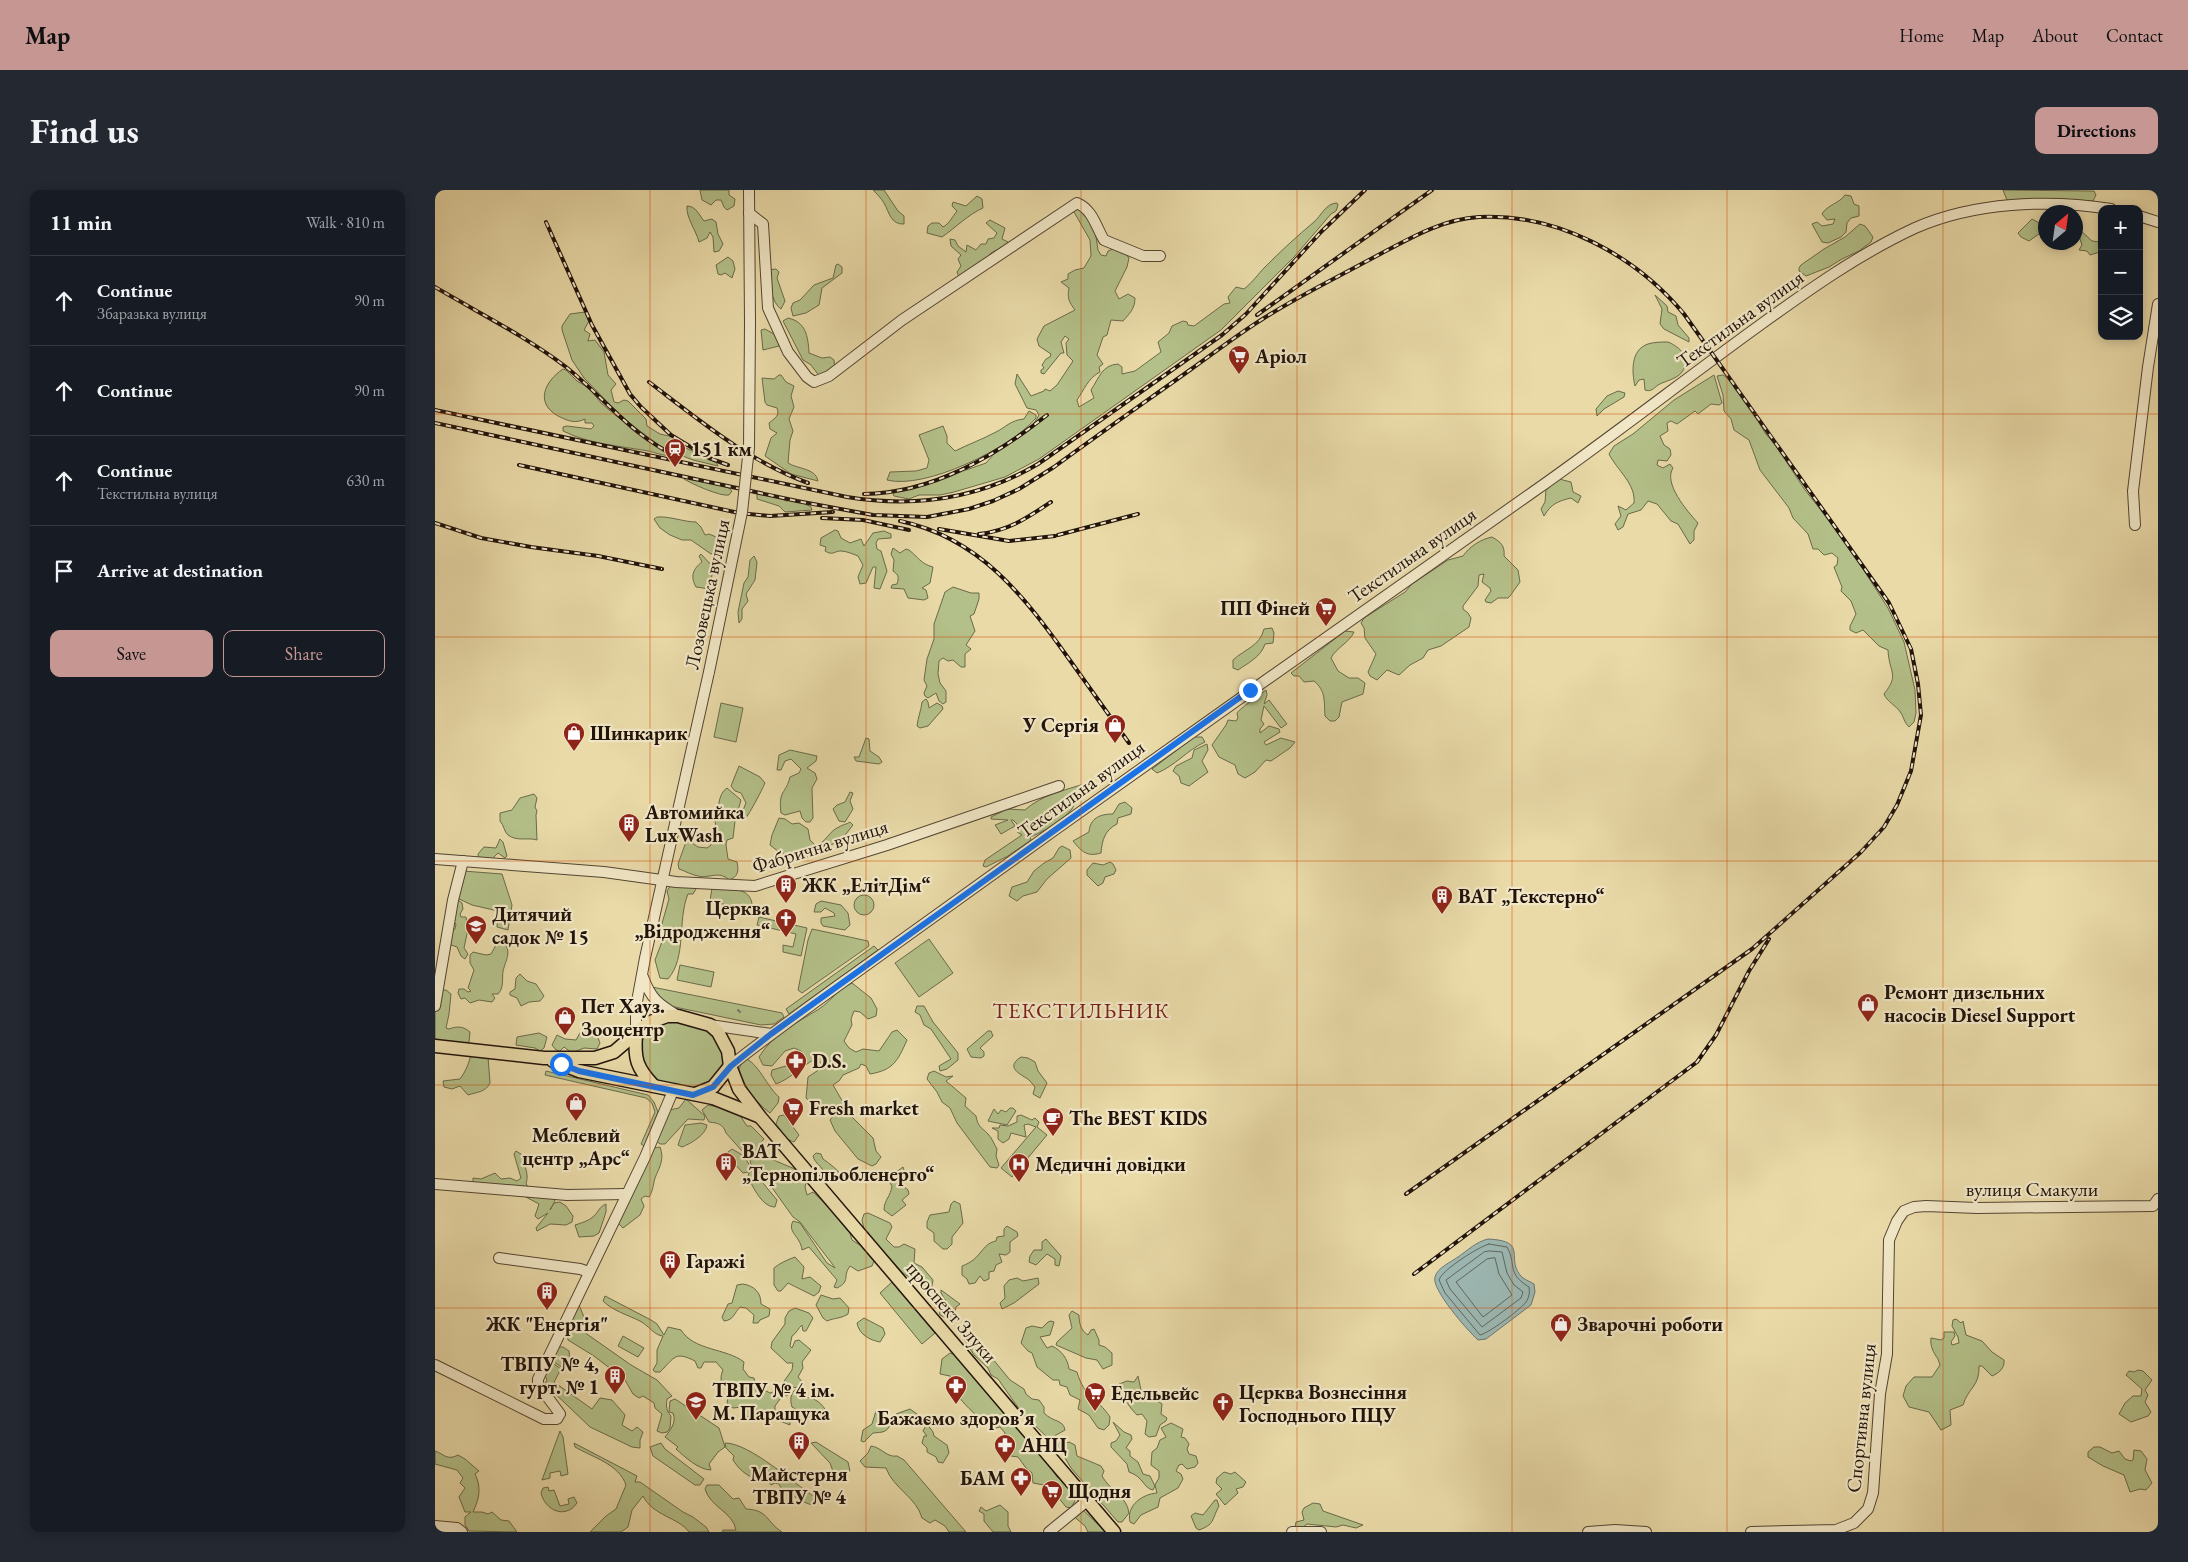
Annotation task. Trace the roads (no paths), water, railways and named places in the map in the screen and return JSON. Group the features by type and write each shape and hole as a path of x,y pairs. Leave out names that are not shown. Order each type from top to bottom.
{"main road":[{"path":"435,1046 544,1058 595,1058 614,1052 653,1021 667,1016 678,1016 710,1024 724,1040 731,1066 713,1087 693,1095 653,1085 579,1071 544,1058"},
{"path":"636,1035 635,1054 639,1069 653,1085"},
{"name":"проспект Злуки","path":"731,1066 739,1089 761,1118 1114,1532"},
{"name":"проспект Злуки","path":"693,1095 729,1103 761,1118"}],"street":[{"name":"Лозовецька вулиця","path":"636,1035 636,1007 642,976 742,512 749,448 749,190"},
{"path":"749,213 763,224 768,308 788,352 807,377 815,382 829,376 902,320 1077,203 1084,206 1093,218 1103,240 1143,256 1160,256"},
{"name":"Текстильна вулиця","path":"731,1066 771,1034 1262,681 1569,468 1715,357 1856,259 1920,226 1942,218 2009,206 2071,204 2098,207"},
{"path":"2143,217 2158,222"},
{"path":"2135,526 2133,491 2147,367 2158,304"},
{"name":"Фабрична вулиця","path":"463,861 604,872 663,880 755,886 887,845 1059,786"},
{"path":"435,859 463,861 453,900 435,1006"},
{"path":"642,976 650,994 660,1005 678,1016"},
{"path":"710,1024 771,1034"},
{"path":"435,1365 544,1419 557,1419 560,1414 538,1384 538,1379 673,1091"},
{"path":"435,1184 567,1195 626,1194"},
{"name":"вулиця Смакули","path":"1904,1211 1926,1206 1977,1208 2153,1206 2158,1199"},
{"name":"Спортивна вулиця","path":"1751,1532 1835,1530 1854,1523 1868,1509 1873,1493 1880,1394 1887,1354 1889,1240 1894,1226 1904,1211"},
{"path":"499,1258 580,1269 589,1272"},
{"path":"1049,1532 1087,1501"},
{"path":"435,1526 457,1528 462,1532"},
{"path":"1588,1532 1615,1530 1647,1532"},
{"path":"1292,1532 1321,1532"}],"water":[{"path":"1488,1239 1509,1243 1513,1247 1515,1265 1523,1278 1534,1284 1535,1292 1531,1305 1486,1339 1478,1340 1444,1300 1435,1283 1435,1277 1438,1271 1476,1244"}],"railway":[{"path":"435,410 847,497 872,500 922,501 970,493 1016,476 1038,464 1222,335 1246,314 1321,232 1365,190"},
{"path":"1257,315 1432,190"},
{"path":"435,423 797,501 873,515 927,517 969,509 1019,489 1054,467 1261,320 1314,289 1435,227 1450,222 1479,217 1537,222 1565,230 1592,242 1618,256 1642,273 1684,314 1889,603 1911,649 1918,684 1921,715 1911,771 1897,805 1884,827 1861,852 1752,949 1406,1194"},
{"path":"546,222 592,325 630,394 671,435 709,458 728,465"},
{"path":"435,287 551,356 580,379 633,428 662,449 679,457"},
{"path":"649,382 705,425 745,451 786,474 808,483"},
{"path":"864,494 889,492 938,480 961,470 1006,445 1047,415"},
{"path":"519,465 739,513 770,516 833,512"},
{"path":"979,534 1008,527 1051,502"},
{"path":"1058,535 1138,514"},
{"path":"822,518 863,520 909,530"},
{"path":"900,521 928,529 954,541 998,573 1035,613 1129,743"},
{"path":"435,523 481,538 598,556 662,569"},
{"path":"939,529 1009,541 1055,536"},
{"path":"1414,1274 1697,1062 1716,1035 1749,971 1769,939"}],"place":[{"name":"Аріол","path":"1239,375"},
{"name":"151 км","path":"675,468"},
{"name":"ПП Фіней","path":"1326,627"},
{"name":"У Сергія","path":"1115,744"},
{"name":"Шинкарик","path":"574,752"},
{"name":"Автомийка LuxWash","path":"629,843"},
{"name":"ЖК „ЕлітДім“","path":"786,904"},
{"name":"ВАТ „Текстерно“","path":"1442,915"},
{"name":"Церква „Відродження“","path":"786,938"},
{"name":"Дитячий садок № 15","path":"476,945"},
{"name":"Ремонт дизельних насосів Diesel Support","path":"1868,1023"},
{"name":"Пет Хауз. Зооцентр","path":"565,1036"},
{"name":"D.S.","path":"796,1080"},
{"name":"Меблевий центр „Арс“","path":"576,1122"},
{"name":"Fresh market","path":"793,1127"},
{"name":"The BEST KIDS","path":"1053,1137"},
{"name":"ВАТ „Тернопільобленерго“","path":"726,1182"},
{"name":"Медичні довідки","path":"1019,1183"},
{"name":"Гаражі","path":"670,1280"},
{"name":"ЖК \"Енергія\"","path":"547,1311"},
{"name":"Зварочні роботи","path":"1561,1343"},
{"name":"ТВПУ № 4, гурт. № 1","path":"615,1395"},
{"name":"Бажаємо здоровʼя","path":"956,1405"},
{"name":"Едельвейс","path":"1095,1412"},
{"name":"ТВПУ № 4 ім. М. Паращука","path":"696,1421"},
{"name":"Церква Вознесіння Господнього ПЦУ","path":"1223,1422"},
{"name":"Майстерня ТВПУ № 4","path":"799,1461"},
{"name":"АНЦ","path":"1005,1464"},
{"name":"БАМ","path":"1021,1497"},
{"name":"Щодня","path":"1052,1510"}],"district":[{"name":"ТЕКСТИЛЬНИК","path":"1081,1010"}]}
